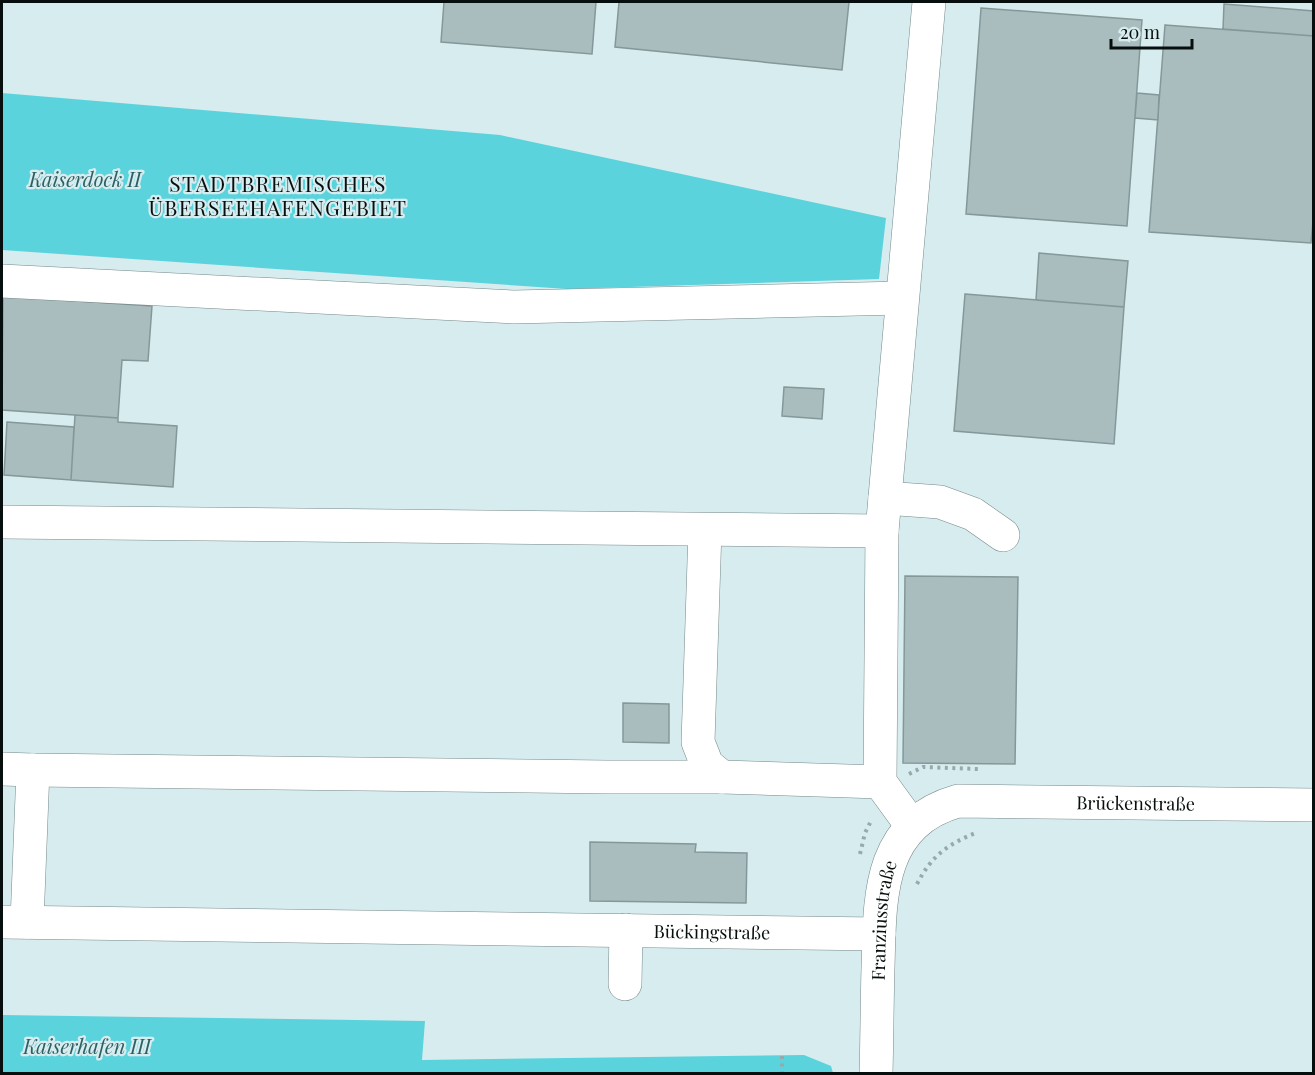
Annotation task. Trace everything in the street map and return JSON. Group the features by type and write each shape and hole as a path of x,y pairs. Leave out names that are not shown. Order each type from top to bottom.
{"main road":[{"path":"912,826 880,782 882,531 929,2"},
{"path":"2,281 514,307 902,298"},
{"path":"885,498 940,502 973,514 1003,535"},
{"path":"2,522 882,531"},
{"path":"705,530 698,742 707,765 722,777"},
{"path":"14,922 17,769 722,777 880,782"},
{"name":"Franziusstraße","path":"876,1074 879,934 881,894 885,873 893,852 912,826 933,811 958,801"},
{"name":"Brückenstraße","path":"958,801 1314,804"},
{"name":"Bückingstraße","path":"14,922 879,934"},
{"path":"626,930 626,984"}],"path":[{"path":"913,893 926,867 940,851 961,839 980,832"},
{"path":"782,1055 782,1074"}],"water":[{"name":"Kaiserdock II","path":"2,93 500,135 886,218 879,279 567,289 2,250"},
{"name":"Kaiserhafen III","path":"2,1015 425,1021 422,1060 804,1055 831,1066 833,1073 2,1073"}],"building":[{"path":"444,2 596,2 592,54 441,42"},
{"path":"619,2 849,2 842,70 615,47"},
{"path":"1224,4 1314,11 1314,36 1223,29"},
{"path":"981,8 1142,20 1127,226 966,214"},
{"path":"1165,25 1314,36 1314,210 1311,243 1149,232"},
{"path":"1137,93 1159,95 1158,120 1135,118"},
{"path":"1039,253 1128,261 1124,307 1036,300"},
{"path":"965,294 1124,307 1114,444 954,431"},
{"path":"3,296 152,306 148,361 122,360 118,418 2,410"},
{"path":"784,387 824,389 822,419 782,416"},
{"path":"75,415 118,418 118,422 177,426 173,487 71,480"},
{"path":"7,422 74,427 71,480 4,475"},
{"path":"905,576 1018,577 1015,764 903,763"},
{"path":"623,703 669,704 669,743 623,742"},
{"path":"590,842 696,844 695,852 747,853 746,903 590,901"}],"district":[{"name":"STADTBREMISCHES ÜBERSEEHAFENGEBIET","path":"278,195"}]}
